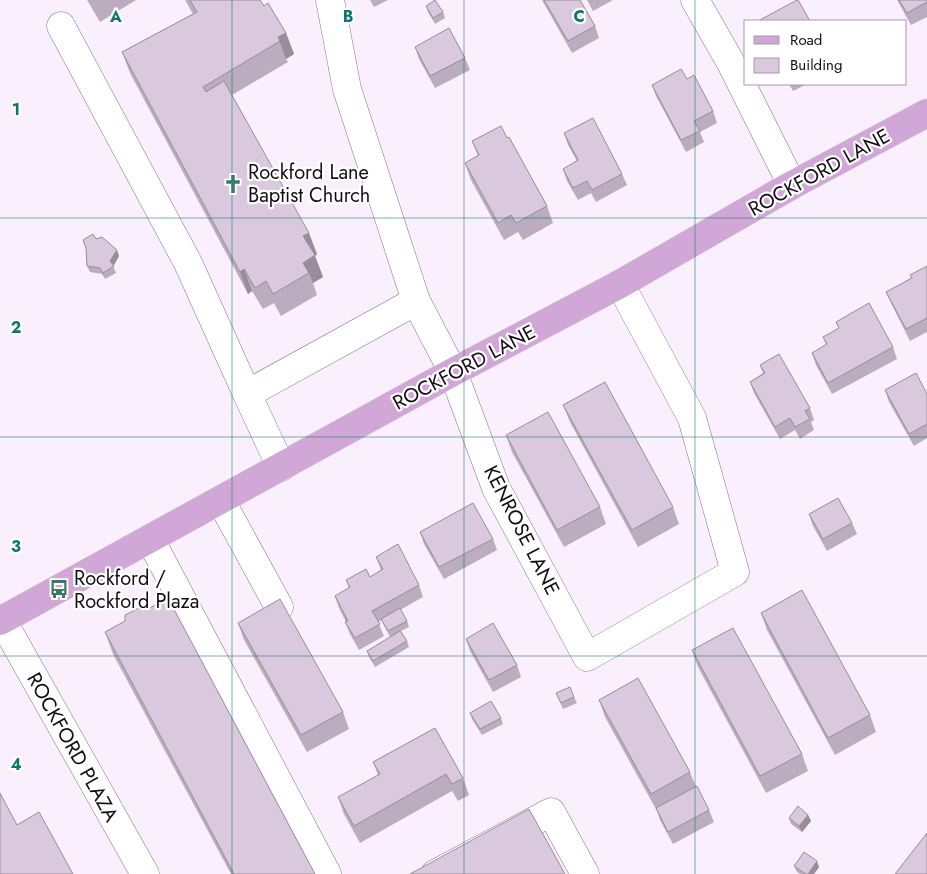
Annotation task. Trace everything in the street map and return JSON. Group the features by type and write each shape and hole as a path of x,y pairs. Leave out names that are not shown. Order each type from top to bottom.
{"main road":[{"name":"ROCKFORD LANE","path":"1,620 453,372 620,284 792,186 927,113"}],"street":[{"name":"KENROSE LANE","path":"330,0 347,89 416,301 453,372 496,488 587,657 736,572 692,418 620,284"},
{"path":"695,0 731,63 792,186"},
{"path":"61,26 188,263 281,467"},
{"path":"247,394 416,301"},
{"path":"221,501 279,608"},
{"path":"150,539 327,874"},
{"name":"ROCKFORD PLAZA","path":"1,620 144,874"},
{"path":"436,874 551,812 585,874"}],"building":[{"name":"Rockford Lane Baptist Church","path":"190,0 260,0 264,6 268,3 286,33 278,37 280,41 203,87 206,92 224,81 309,233 303,236 315,255 303,263 309,273 273,294 266,281 255,288 244,269 240,272 122,52 197,12"},
{"path":"435,0 443,12 433,18 426,6"},
{"path":"544,0 580,0 595,26 568,41"},
{"path":"798,0 809,20 760,20"},
{"path":"899,0 927,0 927,2 907,13"},
{"path":"449,28 465,58 430,76 415,47"},
{"path":"681,69 687,79 694,75 713,111 694,121 700,131 681,140 652,85"},
{"path":"593,118 622,174 592,190 587,181 573,188 563,169 578,160 564,133"},
{"path":"501,126 547,206 516,223 511,215 498,223 465,163 479,155 472,141"},
{"path":"93,234 96,239 102,237 117,250 110,261 114,266 103,273 100,268 87,266 86,248 83,240"},
{"path":"927,266 927,318 906,329 886,292 912,278 910,275"},
{"path":"869,303 893,347 828,383 812,353 827,344 823,337 839,328 836,322"},
{"path":"779,354 810,408 805,411 810,419 795,427 790,418 775,427 750,382 765,373 760,365"},
{"path":"916,373 927,394 927,424 909,434 885,390"},
{"path":"605,382 673,507 632,530 563,405"},
{"path":"548,412 600,507 557,530 506,435"},
{"path":"838,498 852,523 823,539 809,514"},
{"path":"473,503 493,539 439,567 420,532"},
{"path":"398,544 419,585 372,611 380,624 355,638 345,622 348,621 335,596 350,587 346,580 366,569 370,577 383,569 376,557"},
{"path":"802,590 870,715 828,738 761,613"},
{"path":"168,598 315,874 234,874 105,632 125,621 125,615 139,608 146,610"},
{"path":"280,599 343,712 301,735 238,623"},
{"path":"400,608 407,621 388,631 381,619"},
{"path":"493,623 517,665 489,680 466,639"},
{"path":"733,628 802,754 760,776 692,650"},
{"path":"400,631 407,641 373,661 367,651"},
{"path":"638,678 690,772 651,794 599,700"},
{"path":"570,687 574,697 561,703 556,693"},
{"path":"491,701 501,718 480,729 470,713"},
{"path":"435,728 463,778 452,784 446,774 354,826 338,797 380,774 373,762"},
{"path":"697,786 709,810 668,832 656,808"},
{"path":"0,793 17,825 39,812 73,874 0,874"},
{"path":"798,806 808,815 799,826 789,818"},
{"path":"529,809 565,874 410,874"},
{"path":"927,833 927,874 895,874"},
{"path":"804,852 817,861 808,874 794,866"}],"place":[{"name":"Rockford Lane Baptist Church","path":"233,184"},
{"name":"Rockford / Rockford Plaza","path":"59,589"}]}
